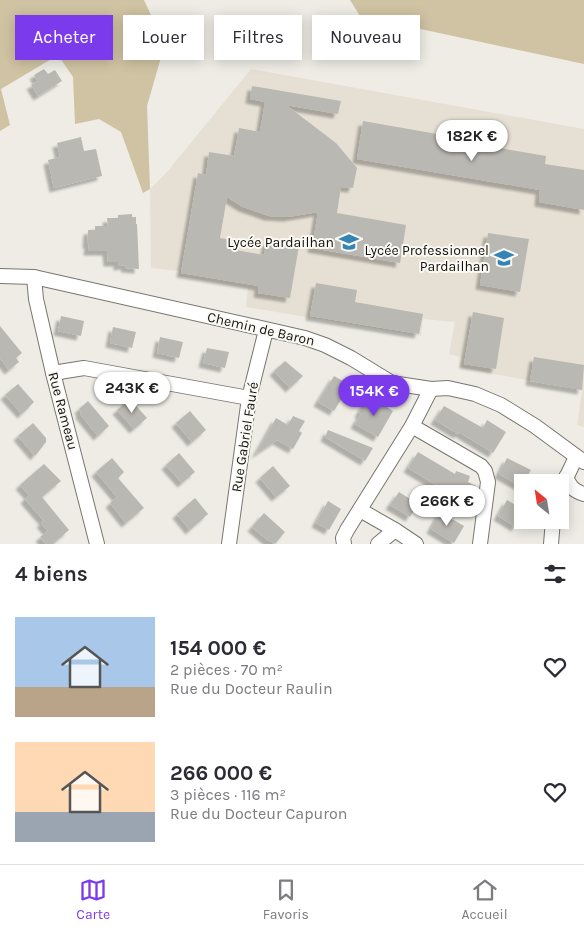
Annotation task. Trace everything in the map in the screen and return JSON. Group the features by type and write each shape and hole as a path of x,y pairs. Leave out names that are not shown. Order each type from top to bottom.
{"street":[{"name":"Chemin de Baron","path":"0,276 34,277 305,338 325,345 351,358 392,384 431,390 448,388 475,394 501,405 535,426 580,460"},
{"name":"Rue Rameau","path":"34,277 36,299 97,544"},
{"name":"Rue Gabriel Fauré","path":"229,544 249,398 266,330"},
{"path":"54,374 84,368 249,398"},
{"path":"344,544 343,538 347,530 412,426 431,390"},
{"path":"412,426 481,466 484,470 488,482 480,544"},
{"path":"568,474 580,460"},
{"path":"569,484 577,492 584,494"},
{"path":"360,510 416,544"},
{"path":"551,544 552,529"},
{"path":"378,544 395,530"}],"shaded area":[{"path":"0,0 144,0 151,15 123,15 123,60 160,60 147,106 150,189 143,193 121,132 99,119 75,124 73,77 61,60 113,60 113,15 15,15 15,60 50,60 1,89 10,125 0,131"},
{"path":"350,0 584,0 584,64 420,29 420,15 359,15"},
{"name":"Lycée Pardailhan","path":"251,69 584,129 584,427 577,425 582,391 459,367 461,357 449,354 455,322 423,319 421,336 246,307 248,288 179,276 179,271 151,268 150,189 167,172"}],"building":[{"path":"44,69 48,74 55,70 62,81 38,96 31,85 38,81 34,75"},
{"path":"252,86 341,101 338,114 286,105 336,143 357,168 353,188 341,187 337,213 406,225 400,263 312,248 318,212 288,217 269,216 243,207 227,197 220,238 232,240 230,249 264,255 267,241 299,246 290,298 258,293 259,286 181,273 198,173 206,175 209,152 234,156 239,128 260,132 265,102 250,99"},
{"path":"363,121 494,144 494,147 546,156 545,164 584,170 584,210 539,202 540,190 357,159"},
{"path":"81,137 84,151 96,149 102,176 54,188 48,160 60,157 57,143"},
{"path":"132,214 132,217 136,217 137,224 139,269 126,268 125,265 118,266 118,262 108,262 107,251 88,251 88,230 95,230 95,226 108,226 107,218 118,218 118,215"},
{"path":"488,233 529,239 520,292 480,285"},
{"path":"316,283 357,290 355,302 423,314 419,334 310,316"},
{"path":"473,312 504,318 496,369 464,364"},
{"path":"61,316 84,321 81,336 58,331"},
{"path":"0,326 22,353 16,358 19,362 9,370 0,358"},
{"path":"113,327 136,332 132,348 110,343"},
{"path":"160,337 183,342 179,358 157,353"},
{"path":"207,348 229,352 225,368 203,363"},
{"path":"534,357 584,365 582,390 530,381"},
{"path":"285,361 303,376 290,388 274,371"},
{"path":"334,376 350,385 334,411 318,402"},
{"path":"18,384 34,402 22,414 5,395"},
{"path":"369,396 393,411 378,437 355,424"},
{"path":"130,399 147,418 134,429 117,410"},
{"path":"88,401 109,426 98,436 80,414 79,409"},
{"path":"444,406 483,428 487,420 506,432 493,453 435,420"},
{"path":"190,411 206,430 192,442 176,423"},
{"path":"293,416 305,421 299,431 302,433 293,449 277,440 256,454 276,418 288,425"},
{"path":"33,423 46,438 46,442 35,456 18,436"},
{"path":"328,430 373,448 365,461 325,437"},
{"path":"418,452 455,474 456,471 470,476 468,482 476,486 472,498 466,496 465,498 446,491 408,468"},
{"path":"179,453 195,472 182,483 166,465"},
{"path":"112,458 124,472 118,478 144,508 126,523 110,503 117,497 96,472"},
{"path":"507,458 531,470 529,474 514,474 514,482 499,474"},
{"path":"44,464 61,481 42,497 69,530 53,544 46,544 40,537 48,531 41,523 44,521 25,499 29,495 20,485"},
{"path":"273,466 290,486 276,497 260,478"},
{"path":"399,492 418,504 410,517 390,505"},
{"path":"195,498 208,514 190,530 177,514"},
{"path":"507,500 514,504 514,526 498,516"},
{"path":"328,501 341,509 329,530 316,523"},
{"path":"440,512 464,526 454,543 431,529"},
{"path":"264,513 285,532 275,544 252,527"}],"place":[{"name":"Lycée Pardailhan","path":"349,242"},
{"name":"Lycée Professionnel Pardailhan","path":"504,258"}]}
